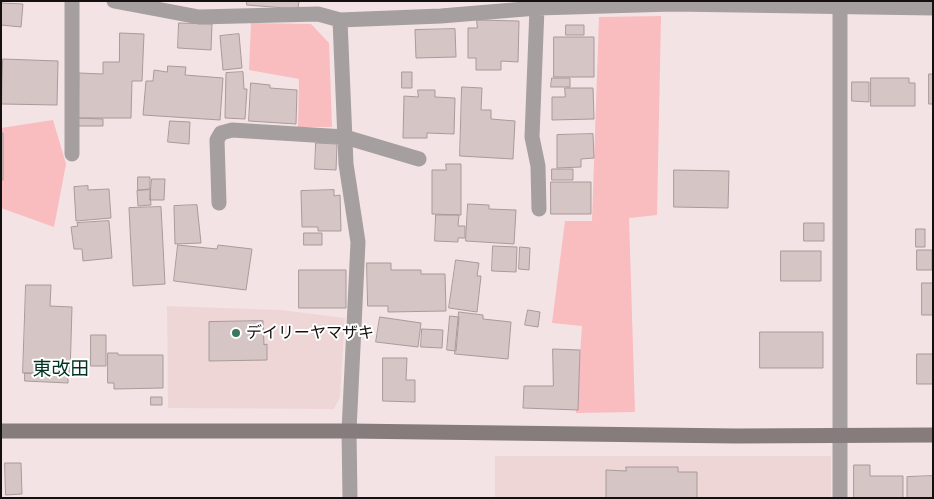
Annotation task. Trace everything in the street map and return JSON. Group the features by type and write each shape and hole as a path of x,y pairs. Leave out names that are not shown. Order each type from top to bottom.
{"street":[{"path":"72,1 72,154"},
{"path":"114,1 199,17 318,8 340,20 441,16 537,8 673,4 840,5 933,8"},
{"path":"840,5 840,498"},
{"path":"537,8 532,137 538,166 539,209"},
{"path":"340,20 346,164 358,242 349,431 350,498"},
{"path":"219,203 218,140 221,132 232,130 253,131 345,138 419,159"},
{"path":"1,431 349,431 736,436 933,435"}],"shaded area":[{"path":"661,16 657,215 629,218 635,412 576,413 582,326 552,323 565,221 592,221 599,17"},
{"path":"251,23 311,24 329,43 332,127 298,127 299,79 249,70"},
{"path":"53,120 66,164 54,227 1,208 1,128"},
{"path":"167,306 281,310 345,318 340,397 334,409 168,408"},
{"path":"495,456 831,456 831,498 495,498"}],"building":[{"path":"247,1 299,1 298,9 247,5"},
{"path":"1,3 23,4 21,27 1,25"},
{"path":"477,20 519,21 518,62 501,61 501,70 476,70 476,58 468,58 468,28 477,28"},
{"path":"179,23 212,24 211,50 178,48"},
{"path":"566,25 584,25 584,35 566,35"},
{"path":"455,29 456,57 416,58 415,30"},
{"path":"120,33 144,34 142,81 132,81 131,118 78,118 79,73 103,74 103,62 119,62"},
{"path":"239,34 242,68 223,70 220,36"},
{"path":"554,37 594,37 594,77 554,77"},
{"path":"3,59 58,61 57,105 2,104"},
{"path":"168,66 186,67 185,75 223,78 220,120 143,115 146,81 153,81 154,70 167,72"},
{"path":"243,72 244,89 247,89 245,119 225,118 226,73"},
{"path":"402,72 412,72 412,88 402,88"},
{"path":"929,74 933,74 933,104 929,104"},
{"path":"552,78 570,78 570,87 551,87"},
{"path":"871,78 909,78 909,83 915,83 915,106 871,106"},
{"path":"852,82 869,82 869,102 852,101"},
{"path":"251,83 270,85 270,88 297,90 296,124 249,121"},
{"path":"462,87 482,88 481,110 491,110 491,119 515,121 513,159 460,156"},
{"path":"565,88 593,88 594,119 552,120 552,97 565,97"},
{"path":"418,90 435,90 435,97 455,98 454,134 427,133 427,138 403,138 404,96 418,97"},
{"path":"78,118 103,119 103,126 78,126"},
{"path":"170,121 190,122 189,144 168,142"},
{"path":"1,133 3,133 3,180 1,180"},
{"path":"593,134 594,158 581,159 581,167 557,168 557,135"},
{"path":"316,143 337,144 336,170 315,169"},
{"path":"446,164 461,164 461,215 432,214 432,170 446,170"},
{"path":"552,169 573,169 573,180 552,180"},
{"path":"674,170 729,171 728,208 674,207"},
{"path":"138,177 150,177 150,189 138,190"},
{"path":"152,179 165,179 164,200 150,200"},
{"path":"551,182 591,182 591,214 551,214"},
{"path":"88,186 88,190 109,189 111,218 76,221 74,187"},
{"path":"150,190 151,205 138,206 137,191"},
{"path":"334,190 334,196 340,195 341,231 318,231 318,227 302,227 301,191"},
{"path":"468,204 489,205 489,209 516,210 514,244 466,241"},
{"path":"197,205 201,243 175,244 174,206"},
{"path":"161,207 165,284 133,286 129,208"},
{"path":"436,215 459,215 458,226 465,226 465,238 458,238 458,242 435,241"},
{"path":"109,221 112,258 83,261 82,249 74,249 71,227 78,226 77,223"},
{"path":"804,223 824,223 824,241 804,241"},
{"path":"916,229 925,229 925,247 916,247"},
{"path":"304,233 322,233 322,245 304,245"},
{"path":"178,245 217,249 218,245 252,249 246,290 174,281"},
{"path":"493,246 517,247 516,272 492,271"},
{"path":"520,247 530,248 529,270 519,269"},
{"path":"917,250 932,250 932,270 917,270"},
{"path":"781,251 821,251 821,281 781,281"},
{"path":"456,260 479,263 477,276 481,276 477,312 449,308"},
{"path":"367,263 391,263 391,270 421,270 421,274 445,274 446,311 388,312 388,306 368,306"},
{"path":"299,270 346,270 346,308 299,308"},
{"path":"922,283 933,283 933,315 922,315"},
{"path":"26,285 51,285 50,306 72,307 70,374 23,373"},
{"path":"528,310 540,312 538,327 525,325"},
{"path":"459,312 483,315 483,319 511,322 508,359 455,354"},
{"path":"450,316 459,317 456,351 447,350"},
{"path":"380,317 421,323 418,347 376,342"},
{"name":"デイリーヤマザキ","path":"263,321 264,345 267,344 267,360 209,361 209,322"},
{"path":"422,329 443,330 442,348 421,347"},
{"path":"760,332 823,332 823,368 760,368"},
{"path":"91,335 106,335 106,366 91,366"},
{"path":"553,349 580,350 578,410 523,408 524,386 553,386"},
{"path":"108,353 118,353 118,355 163,355 163,388 114,389 114,383 108,383"},
{"path":"917,354 933,354 933,384 917,384"},
{"path":"383,358 407,358 406,380 415,380 415,402 383,401"},
{"path":"25,373 68,374 68,383 25,381"},
{"path":"151,397 162,397 162,405 151,405"},
{"path":"5,463 21,463 22,494 6,495"},
{"path":"854,465 870,465 870,476 903,476 903,498 854,498"},
{"path":"626,467 678,467 678,472 697,472 697,498 606,498 606,470 626,471"},
{"path":"933,476 933,498 907,498 907,477"}],"place":[{"name":"デイリーヤマザキ","path":"236,333"}],"district":[{"name":"東改田","path":"61,369"}]}
